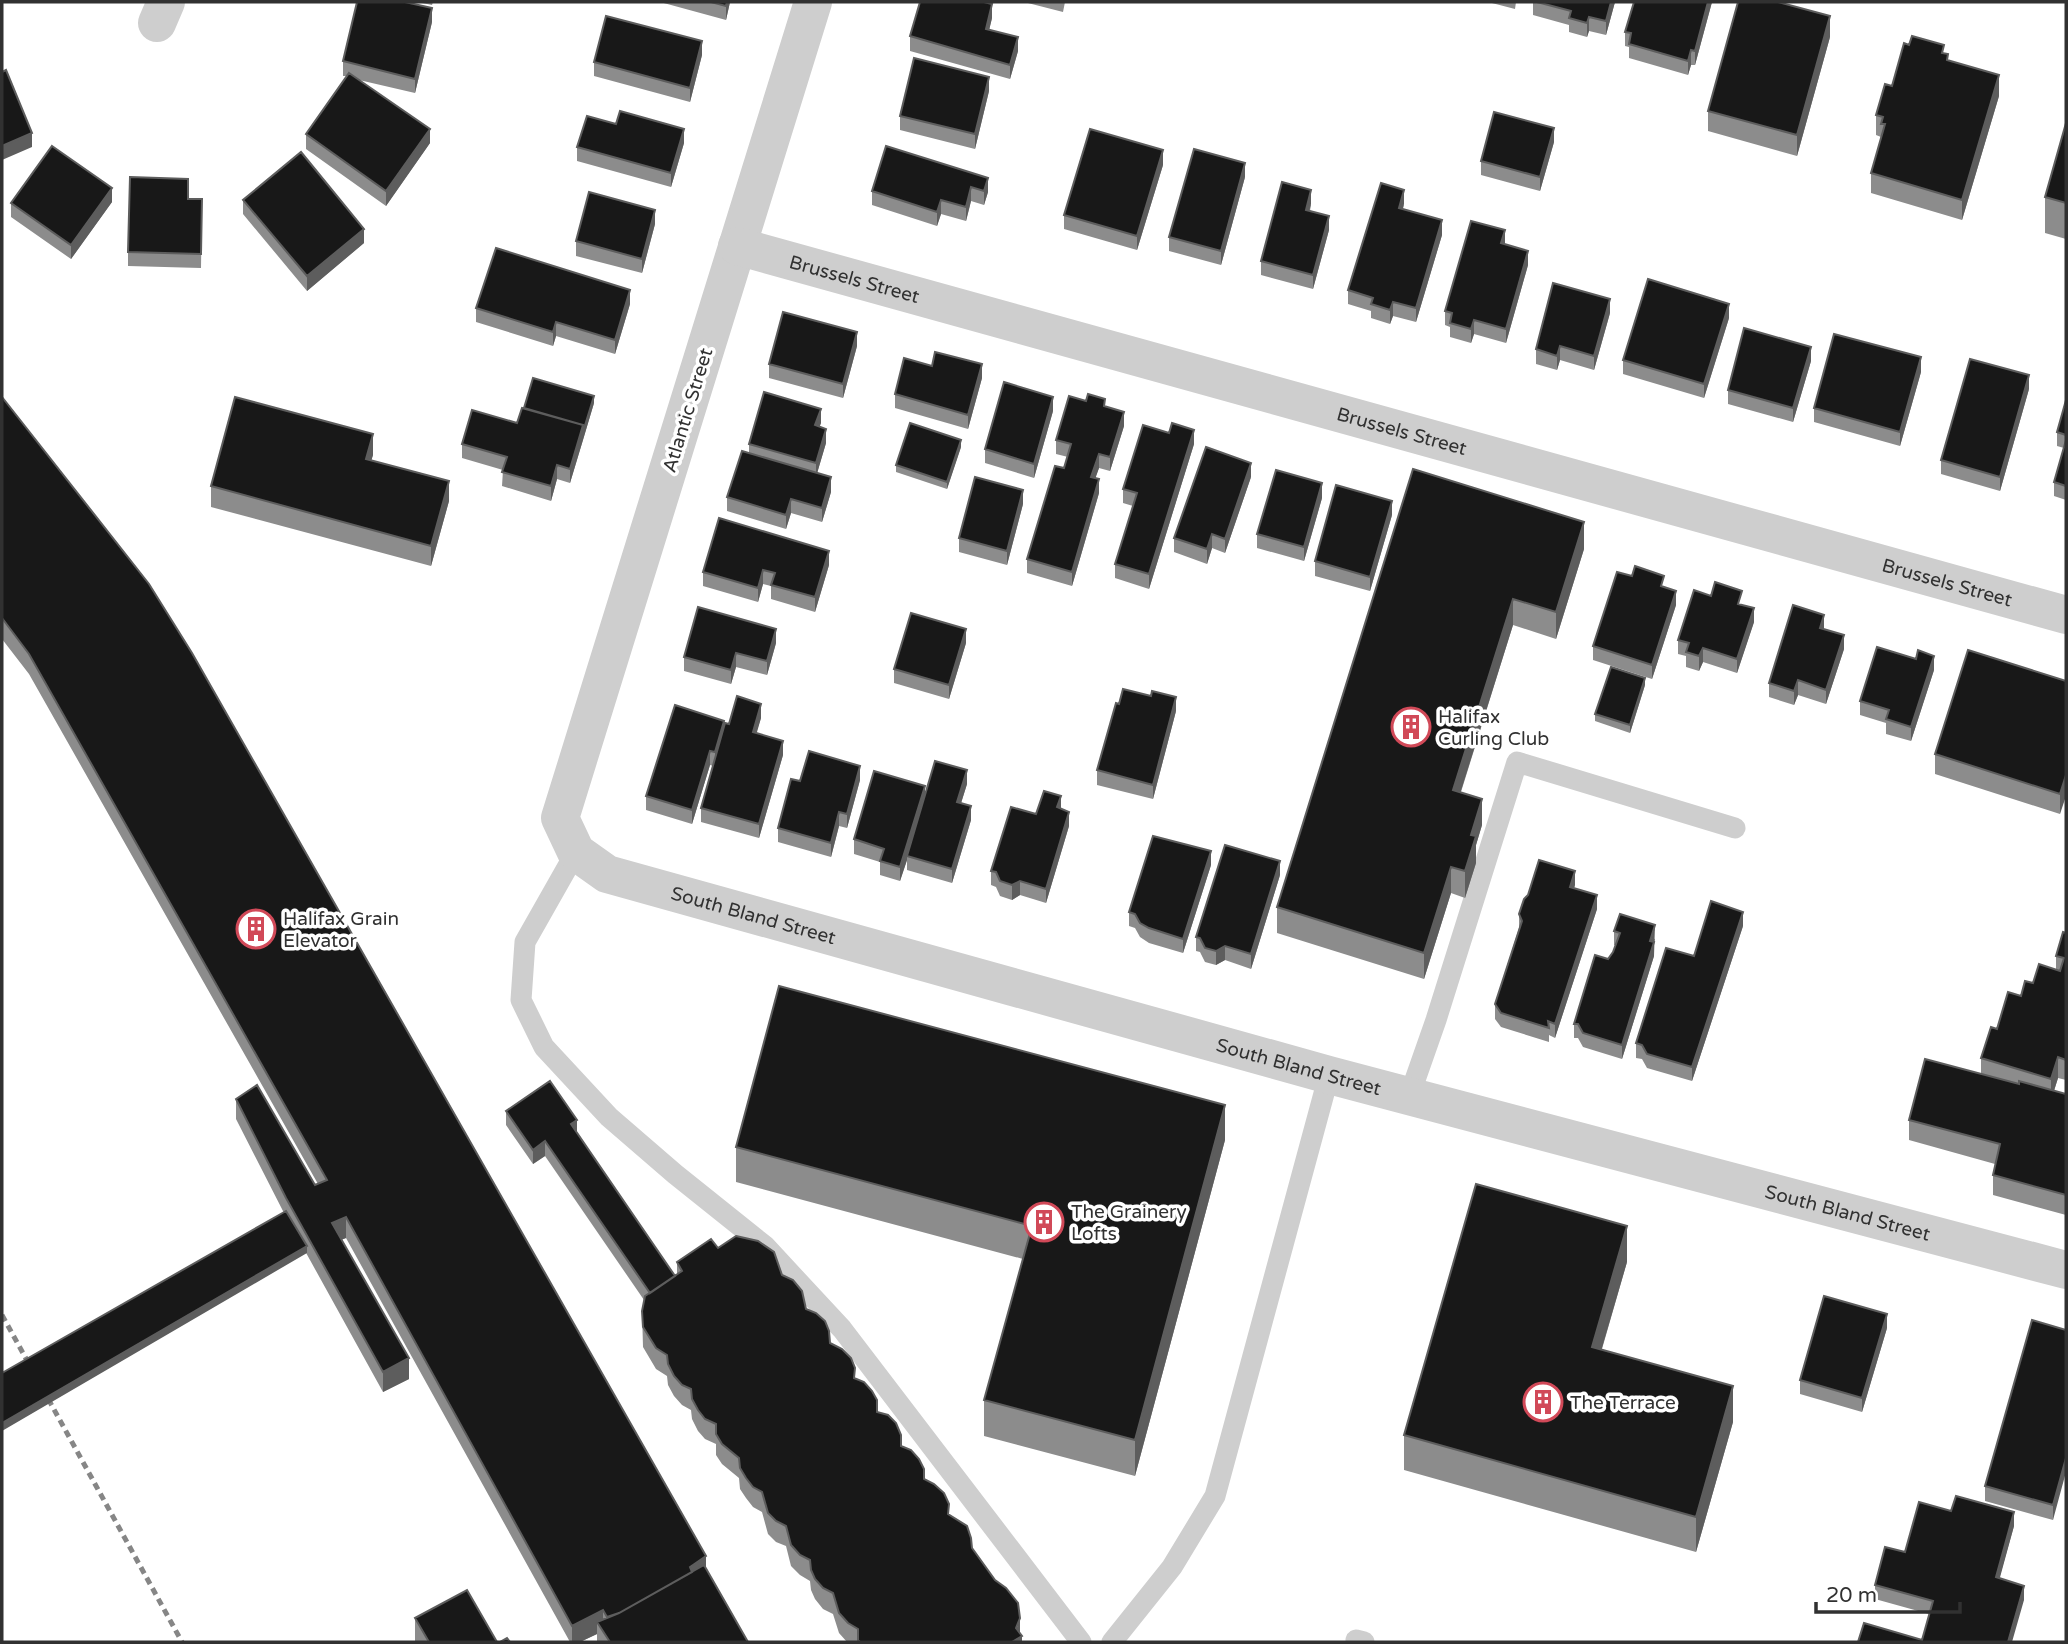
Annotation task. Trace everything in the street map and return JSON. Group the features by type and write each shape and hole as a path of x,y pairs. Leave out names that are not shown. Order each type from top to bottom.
{"street":[{"name":"Atlantic Street","path":"560,818 813,2"},
{"name":"Brussels Street","path":"737,246 2066,615"},
{"name":"South Bland Street","path":"560,818 576,852 607,874 1409,1097 2066,1270"}],"lane":[{"path":"1409,1097 1517,762 1735,828"},
{"path":"576,852 525,942 521,1000 544,1047 608,1117 765,1246 842,1329 1081,1642"},
{"path":"1112,1642 1172,1567 1215,1496 1329,1075"}],"building":[{"path":"357,2 405,2 432,8 415,79 343,61"},
{"path":"711,2 727,2 726,6"},
{"path":"920,2 992,4 986,29 1018,37 1010,65 910,36"},
{"path":"1537,2 1611,2 1606,21 1589,17 1587,23 1569,18 1571,11"},
{"path":"1634,2 1708,2 1695,51 1691,50 1688,61 1629,44 1631,33 1625,32"},
{"path":"1738,2 1778,2 1830,16 1797,135 1708,111"},
{"path":"606,16 702,41 690,88 594,62"},
{"path":"1912,36 1944,45 1942,53 1948,54 1947,60 1999,75 1962,200 1871,173 1885,124 1881,124 1883,117 1876,115 1885,84 1892,86 1904,43 1909,45"},
{"path":"914,58 989,77 975,134 900,116"},
{"path":"6,70 32,133 2,146 2,72"},
{"path":"349,73 430,129 386,191 306,134"},
{"path":"620,111 684,129 671,173 577,147 587,116 616,124"},
{"path":"1494,112 1554,128 1540,177 1481,161"},
{"path":"2066,123 2066,203 2045,197"},
{"path":"1090,129 1163,150 1137,236 1064,215"},
{"path":"52,146 112,188 71,245 11,203"},
{"path":"886,146 988,178 984,191 971,187 966,207 941,200 937,212 872,191"},
{"path":"1194,149 1245,163 1221,251 1169,237"},
{"path":"301,152 364,229 307,276 243,200"},
{"path":"130,177 188,179 188,199 202,199 201,254 128,252"},
{"path":"1282,182 1311,190 1306,210 1329,216 1313,275 1261,261"},
{"path":"1381,183 1404,190 1399,208 1442,220 1416,308 1393,302 1390,310 1371,304 1373,298 1348,290"},
{"path":"589,192 655,210 642,259 576,241"},
{"path":"1471,221 1505,230 1501,243 1528,251 1506,329 1474,320 1471,329 1450,323 1452,313 1445,311"},
{"path":"496,248 630,290 615,340 556,322 553,332 476,308"},
{"path":"1648,279 1729,304 1704,384 1623,360"},
{"path":"1553,283 1610,299 1594,356 1560,346 1557,356 1536,349"},
{"path":"783,312 857,332 843,384 769,364"},
{"path":"1744,328 1811,347 1793,408 1728,390"},
{"path":"1834,334 1921,357 1900,432 1814,408"},
{"path":"935,352 982,364 968,415 895,394 904,358 932,366"},
{"path":"1970,359 2029,375 2000,477 1941,460"},
{"path":"533,378 594,396 583,432 583,425 524,408"},
{"path":"1004,382 1053,397 1034,464 985,449"},
{"path":"764,392 821,409 815,425 826,429 816,463 749,444"},
{"path":"1088,394 1105,399 1104,406 1124,412 1110,457 1099,454 1091,477 1099,479 1072,572 1027,559 1055,466 1064,468 1071,444 1056,440 1069,396 1086,401"},
{"name":"Halifax Grain Elevator","path":"2,397 149,584 192,653 706,1556 690,1567 692,1572 619,1613 607,1617 603,1610 572,1626 346,1217 332,1223 409,1358 383,1372 286,1198 236,1099 257,1085 315,1185 327,1180 29,654 2,618"},
{"path":"235,397 373,434 366,459 449,481 431,546 211,486"},
{"path":"2066,400 2066,435 2057,432"},
{"path":"522,408 583,425 570,469 557,465 551,486 502,472 507,457 462,444 472,410 517,423"},
{"path":"910,423 961,440 947,482 896,465"},
{"path":"1172,423 1194,430 1149,574 1115,564 1137,493 1123,489 1143,425 1169,433"},
{"path":"2066,440 2066,486 2054,482"},
{"path":"1206,447 1251,463 1225,539 1212,534 1207,549 1174,538"},
{"path":"742,451 831,477 822,508 791,499 786,515 727,497"},
{"name":"Halifax Curling Club","path":"1413,469 1584,522 1556,612 1513,599 1453,790 1482,799 1471,835 1476,836 1465,871 1451,867 1424,953 1277,907"},
{"path":"1276,470 1322,483 1304,547 1257,534"},
{"path":"975,477 1023,490 1007,551 959,538"},
{"path":"1336,485 1392,501 1370,577 1315,561"},
{"path":"719,518 829,551 815,597 771,585 775,573 763,570 758,588 703,572"},
{"path":"1635,566 1664,576 1661,586 1676,591 1652,665 1593,646 1617,572 1632,576"},
{"path":"1715,582 1742,591 1738,604 1754,608 1737,659 1703,648 1699,656 1686,652 1689,643 1678,640 1694,590 1711,596"},
{"path":"1793,605 1824,615 1820,628 1844,635 1826,690 1798,680 1794,691 1769,683"},
{"path":"698,607 776,629 767,661 736,653 731,670 684,657"},
{"path":"911,613 966,629 949,685 894,669"},
{"path":"1877,647 1916,659 1918,650 1934,656 1911,727 1886,719 1889,710 1860,701"},
{"path":"1968,650 2066,681 2066,775 2060,794 1935,754"},
{"path":"1611,667 1645,678 1630,725 1595,714"},
{"path":"1123,689 1151,696 1152,691 1176,697 1153,785 1097,770 1116,703 1119,704"},
{"path":"737,696 761,704 753,732 783,741 759,824 701,808 725,723 729,724"},
{"path":"675,705 724,721 715,752 710,751 692,810 646,796"},
{"path":"809,751 860,766 847,814 839,812 831,843 778,828 791,779 800,781"},
{"path":"935,761 967,770 957,802 971,806 952,869 907,856"},
{"path":"874,771 925,786 900,867 880,861 884,849 854,839"},
{"path":"1044,791 1061,796 1057,807 1069,812 1046,889 1020,881 1012,885 1000,881 996,872 991,871 1011,807 1036,814"},
{"path":"1153,836 1211,851 1183,939 1149,928 1140,923 1135,914 1129,912"},
{"path":"1225,845 1280,861 1251,954 1225,946 1216,951 1205,948 1200,938 1196,937"},
{"path":"1539,860 1575,871 1570,887 1597,895 1555,1024 1548,1021 1549,1028 1501,1013 1495,1004 1522,921 1519,914"},
{"path":"1711,901 1743,912 1692,1067 1647,1054 1642,1045 1636,1043 1666,948 1694,956"},
{"path":"1620,914 1655,925 1650,941 1654,942 1622,1045 1583,1033 1578,1024 1574,1024 1595,955 1608,959 1613,952 1620,933 1614,931"},
{"path":"2063,932 2066,933 2066,1060 2058,1057 2051,1079 1981,1058 1991,1027 1997,1029 2008,992 2021,996 2025,981 2033,983 2039,964 2060,971 2064,958 2056,956"},
{"name":"The Grainery Lofts","path":"779,986 1225,1105 1135,1440 984,1400 1032,1226 736,1147"},
{"path":"1925,1059 2066,1094 2066,1195 1993,1175 2000,1144 1909,1120"},
{"path":"550,1081 577,1120 571,1124 675,1276 650,1293 545,1141 533,1150 506,1111"},
{"name":"The Terrace","path":"1476,1184 1627,1226 1592,1347 1733,1386 1696,1517 1404,1435"},
{"path":"286,1211 307,1246 2,1423 2,1373"},
{"path":"736,1236 758,1241 774,1252 782,1275 793,1280 802,1291 806,1309 825,1321 830,1343 851,1358 855,1368 854,1378 864,1382 872,1391 877,1400 877,1412 888,1415 896,1423 901,1435 901,1446 911,1450 919,1459 924,1469 924,1479 944,1493 949,1504 948,1514 967,1526 972,1548 995,1580 1006,1588 1018,1603 1020,1618 1016,1628 1022,1636 1012,1642 858,1640 858,1629 839,1613 833,1593 823,1588 815,1579 810,1560 800,1555 791,1545 786,1526 768,1513 762,1492 753,1487 746,1478 740,1468 739,1458 722,1444 716,1434 716,1424 705,1419 698,1410 692,1399 691,1389 682,1385 674,1376 667,1355 656,1348 643,1327 645,1296 682,1271 677,1262 711,1239 718,1248"},
{"path":"1824,1296 1887,1314 1862,1398 1800,1380"},
{"path":"2032,1320 2066,1330 2066,1458 2053,1505 1985,1486"},
{"path":"1956,1496 2014,1512 1996,1577 2024,1586 2008,1642 1858,1642 1864,1623 1922,1640 1933,1601 1875,1585 1885,1547 1905,1552 1919,1502 1951,1511"},
{"path":"704,1565 748,1642 610,1642 597,1622 619,1613"},
{"path":"467,1590 497,1642 429,1642 415,1618"}],"railway":[{"path":"2,1315 182,1642"}],"place":[{"name":"Halifax Curling Club","path":"1411,727"},
{"name":"Halifax Grain Elevator","path":"256,929"},
{"name":"The Grainery Lofts","path":"1044,1222"},
{"name":"The Terrace","path":"1543,1402"}]}
